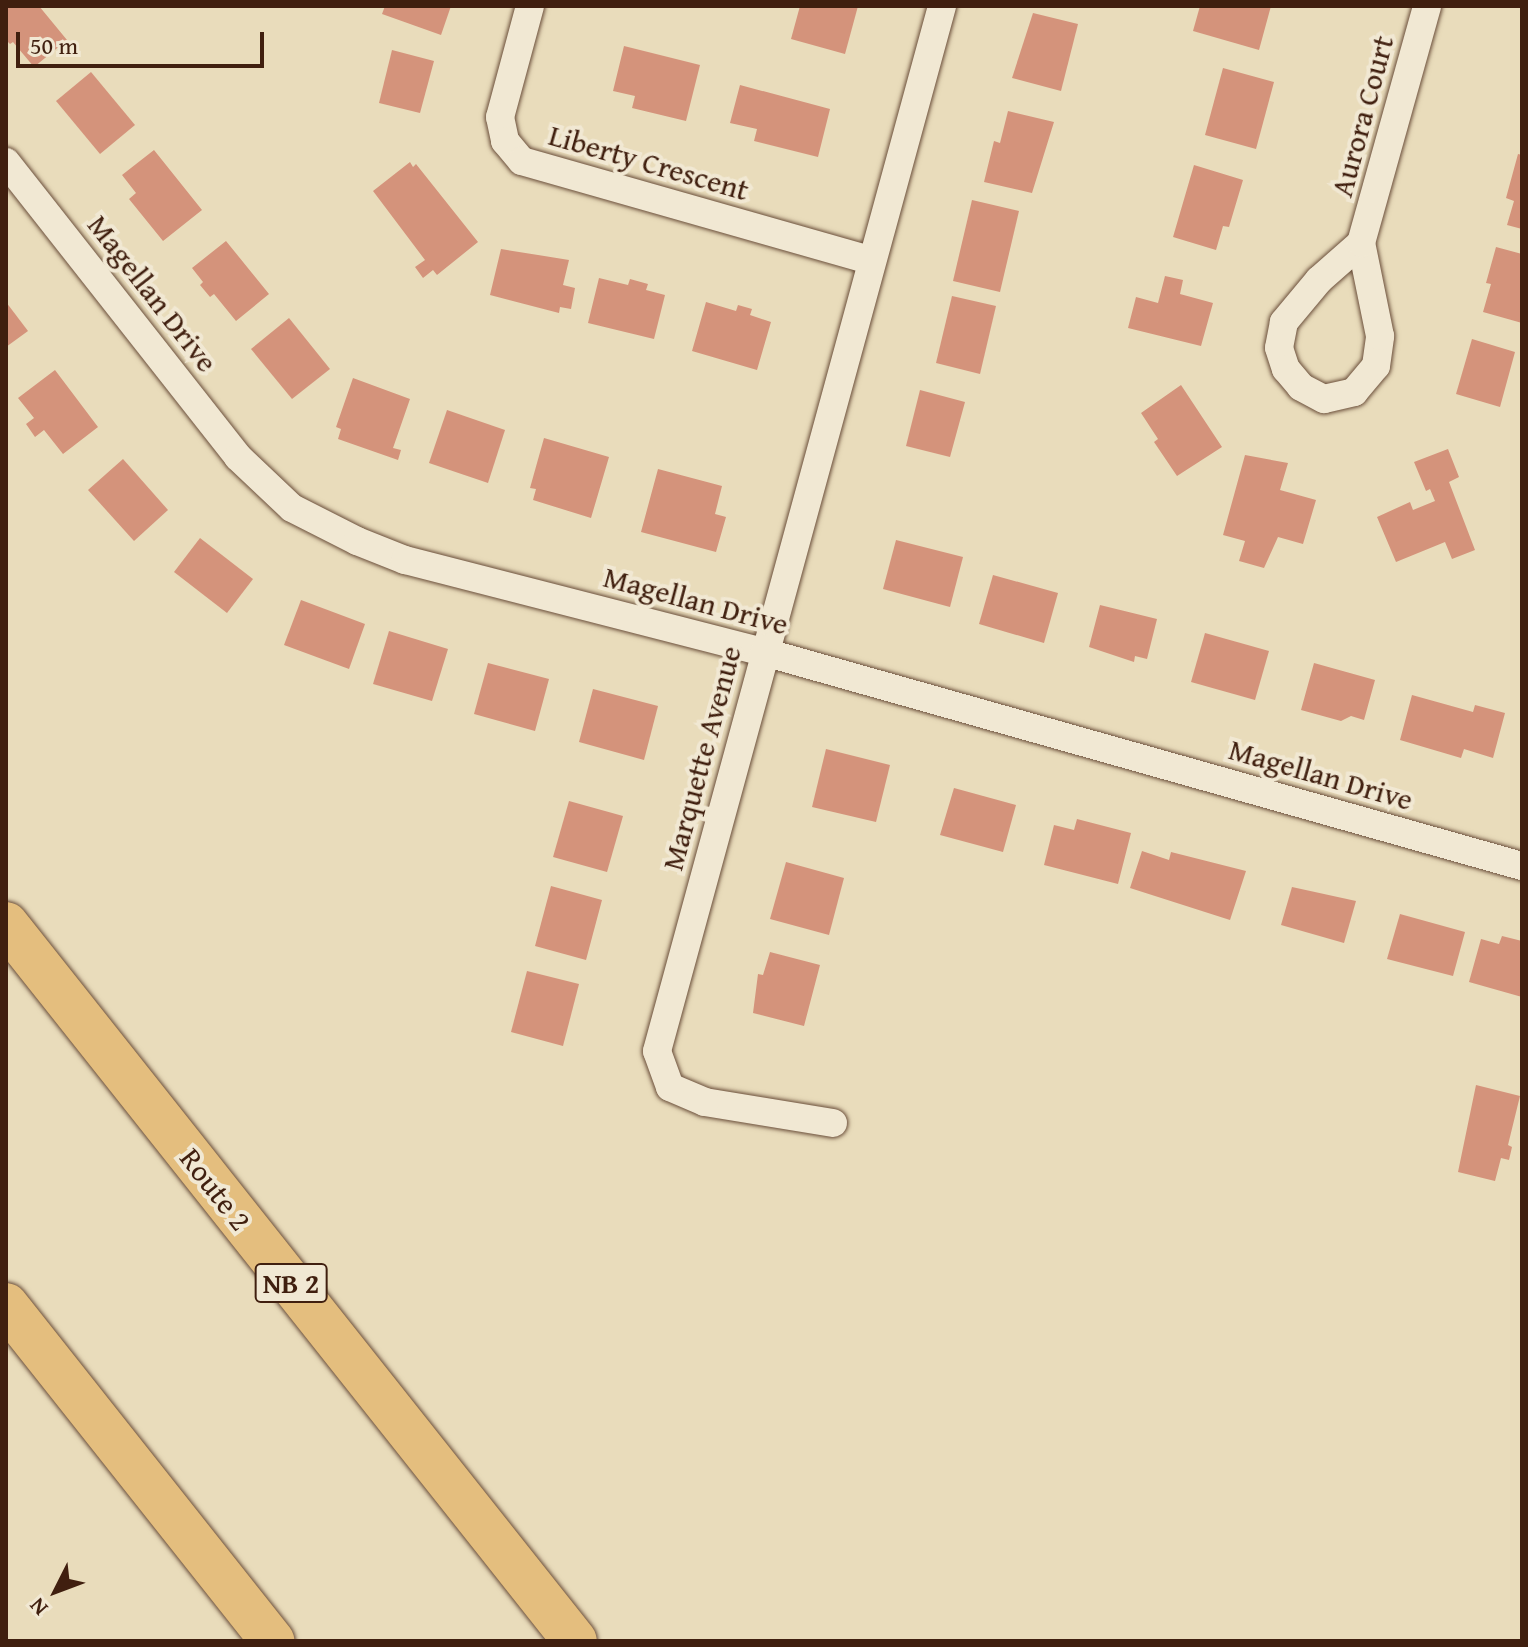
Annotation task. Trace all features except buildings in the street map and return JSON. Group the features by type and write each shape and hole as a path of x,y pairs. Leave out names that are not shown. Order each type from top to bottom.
{"highway":[{"name":"Route 2","path":"6,924 575,1641"},
{"path":"6,1305 272,1641"}],"street":[{"name":"Liberty Crescent","path":"530,6 500,117 505,141 522,161 870,260"},
{"name":"Marquette Avenue","path":"833,1123 705,1102 670,1087 657,1051 870,260 942,6"},
{"name":"Aurora Court","path":"1361,243 1319,280 1284,322 1279,348 1286,369 1301,387 1324,399 1354,392 1376,366 1380,336 1361,243 1427,6"},
{"name":"Magellan Drive","path":"6,162 238,457 292,508 357,541 405,560 764,652 1522,866"}]}
